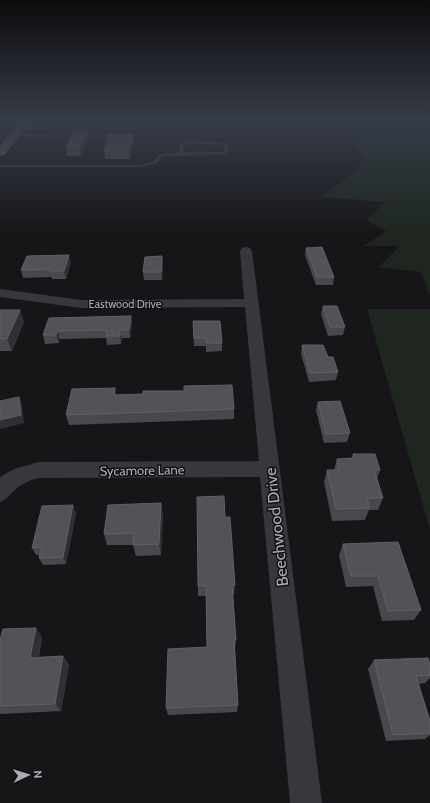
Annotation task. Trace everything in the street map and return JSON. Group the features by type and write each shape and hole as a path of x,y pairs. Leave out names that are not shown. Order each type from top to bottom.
{"street":[{"name":"Beechwood Drive","path":"246,251 306,803"},
{"name":"Eastwood Drive","path":"0,293 81,304 252,303"},
{"name":"Sycamore Lane","path":"0,493 4,486 16,476 39,470 269,468"}],"lane":[{"path":"0,166 140,166 154,163 157,159"}],"shaded area":[{"path":"362,159 430,159 430,295 421,272 379,267 399,246 364,246 386,231 366,220 386,202 321,197 358,169"},
{"path":"367,309 430,309 430,530"}],"building":[{"path":"322,247 334,277 317,277 306,248"},
{"path":"69,255 64,271 50,271 50,269 21,270 27,256"},
{"path":"162,256 161,272 143,272 145,257"},
{"path":"323,306 337,306 345,327 330,327"},
{"path":"0,310 20,310 7,339 0,339"},
{"path":"131,316 129,330 120,330 120,336 106,336 107,330 58,331 56,335 43,335 49,318"},
{"path":"193,321 220,321 222,343 206,343 206,338 194,338"},
{"path":"302,345 323,345 328,357 333,357 338,372 310,373"},
{"path":"232,385 234,409 66,415 72,389 115,388 114,395 143,394 143,391 184,391 184,386"},
{"path":"19,397 21,415 0,420 0,401"},
{"path":"340,401 350,433 326,434 318,402"},
{"path":"353,454 375,454 380,470 374,470 383,498 367,498 370,508 336,509 327,470 339,470 337,459 354,458"},
{"path":"224,496 225,517 230,517 235,585 232,585 236,640 234,640 238,705 166,708 168,649 207,647 206,586 198,586 197,497"},
{"path":"161,503 159,544 133,545 134,533 104,534 108,505"},
{"path":"73,505 63,557 39,558 42,547 32,548 42,506"},
{"path":"398,542 421,610 388,611 378,576 351,576 343,544"},
{"path":"36,628 30,658 63,656 55,704 0,706 0,640 3,629"},
{"path":"428,658 430,675 416,676 430,721 430,733 393,735 374,660"}]}
